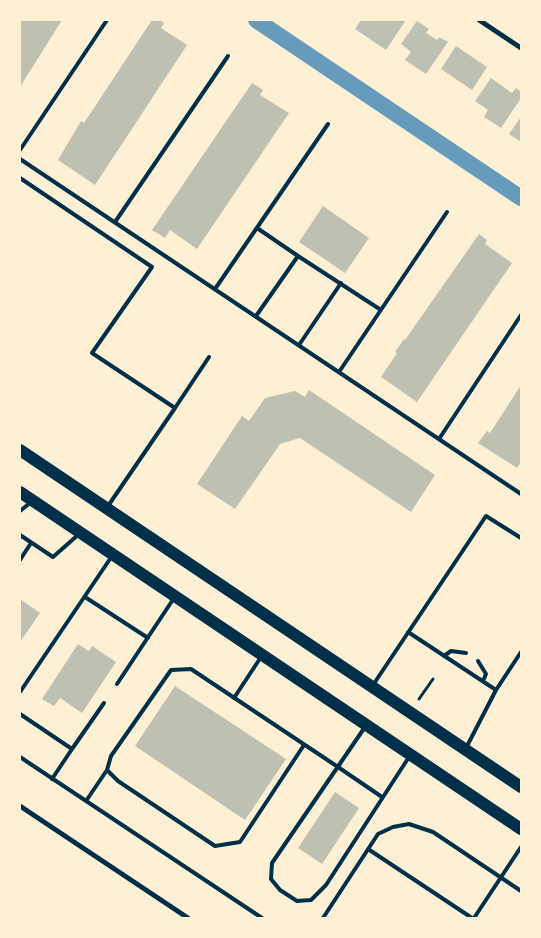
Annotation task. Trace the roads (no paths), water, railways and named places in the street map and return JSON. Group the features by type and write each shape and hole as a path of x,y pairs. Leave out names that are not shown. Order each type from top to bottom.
{"main road":[{"path":"20,450 521,787"},
{"path":"20,492 521,829"}],"street":[{"path":"479,20 521,48"},
{"path":"20,806 188,918"}],"lane":[{"path":"20,150 107,20"},
{"path":"115,222 228,56"},
{"path":"215,289 328,124"},
{"path":"20,159 521,494"},
{"path":"20,178 152,267 92,353 175,408"},
{"path":"339,372 447,212"},
{"path":"257,228 381,310"},
{"path":"256,316 298,256"},
{"path":"299,345 341,284"},
{"path":"439,439 521,316"},
{"path":"107,508 209,357"},
{"path":"20,511 32,500"},
{"path":"372,686 486,516 521,538"},
{"path":"20,535 53,557 80,532"},
{"path":"20,560 31,543"},
{"path":"20,692 113,555"},
{"path":"85,597 148,638"},
{"path":"117,684 175,597"},
{"path":"408,632 496,690"},
{"path":"444,656 451,651 466,653"},
{"path":"465,749 496,690 521,652"},
{"path":"234,698 263,655"},
{"path":"478,661 486,674 483,681"},
{"path":"86,801 107,770 111,756 171,670 191,669 382,798"},
{"path":"52,779 104,703"},
{"path":"20,714 72,749"},
{"path":"367,725 272,862 271,879 280,890 297,901 311,900 326,885 410,755"},
{"path":"107,770 118,781 215,846 240,842 304,745"},
{"path":"20,757 262,918"},
{"path":"323,918 378,834 393,827 409,824 434,832 521,891"},
{"path":"368,849 473,918 521,846"}],"waterway":[{"path":"256,20 521,198"}]}
